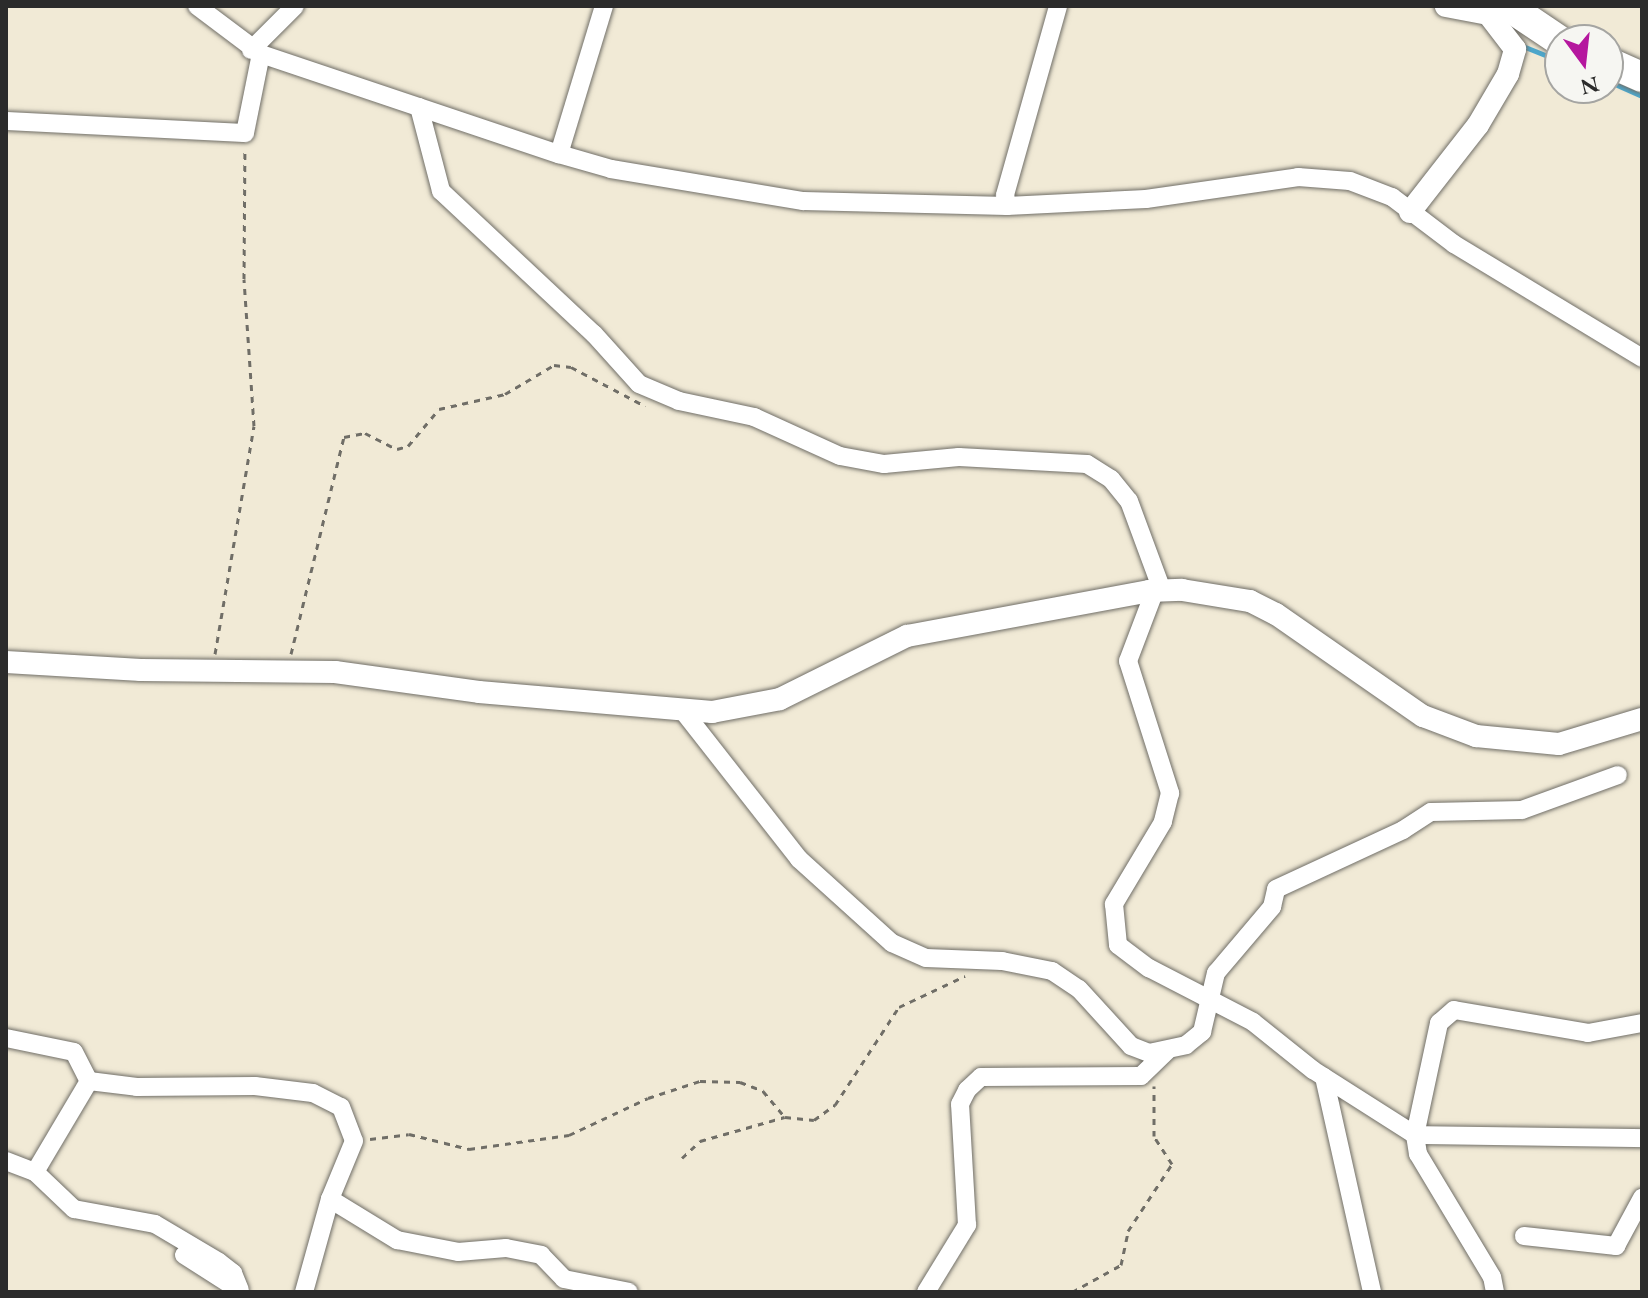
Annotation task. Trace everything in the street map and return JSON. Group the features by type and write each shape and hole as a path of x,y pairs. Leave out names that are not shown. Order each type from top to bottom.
{"highway":[{"path":"1504,26 1544,37"}],"street":[{"path":"197,6 256,52 559,154 611,169 803,201 1007,206 1146,199 1330,177 1392,197 1410,212 1642,358"},
{"path":"6,121 245,133 256,52 295,6"},
{"path":"559,154 604,6"},
{"path":"1007,206 1005,195 1058,6"},
{"path":"1410,212 1478,125 1508,74 1504,26 1454,9"},
{"path":"419,107 441,191 639,384 679,401 754,417 840,456 884,464 959,457 1087,464 1111,479 1129,501 1159,590 1128,661 1170,793 1163,822 1114,904 1118,945 1253,1022 1324,1077 1415,1135 1642,1138"},
{"path":"6,662 141,670 287,669 683,711 745,709 780,699 907,636 1159,590 1250,601 1303,628 1423,716 1476,736 1559,744 1642,719"},
{"path":"683,711 809,871 892,943 926,958 1002,961 1052,971 1079,989 1131,1046 1163,1052"},
{"path":"926,1292 967,1225 960,1104 967,1090 981,1077 1141,1076 1163,1052 1202,1032 1207,998 1216,973 1272,907 1276,889 1403,830 1431,812 1522,810 1618,775"},
{"path":"1495,1292 1492,1277 1418,1154 1415,1135 1439,1023 1454,1010 1588,1033 1639,1030"},
{"path":"6,1038 74,1052 89,1081"},
{"path":"1324,1077 1372,1292"},
{"path":"89,1081 137,1087 255,1086 313,1093 341,1107 354,1141 330,1199 304,1292"},
{"path":"35,1172 89,1081"},
{"path":"6,1161 35,1172 74,1209 155,1224 219,1262 233,1273 241,1291"},
{"path":"1524,1236 1616,1246 1642,1198"},
{"path":"330,1199 397,1240 458,1252 506,1248 541,1255 564,1279 629,1292"},
{"path":"174,1249 241,1291"}],"path":[{"path":"212,669 254,426 244,279 245,133"},
{"path":"287,669 344,437 365,433 397,449 408,446 439,409 505,394 554,365 571,367 649,407"},
{"path":"682,1158 700,1141 785,1117 814,1120 835,1105 899,1007 967,975"},
{"path":"1072,1292 1121,1265 1128,1231 1172,1164 1161,1153 1151,1119 1163,1052"},
{"path":"354,1141 409,1134 469,1149 569,1135 648,1098 700,1081 740,1082 763,1091 785,1117"}],"waterway":[{"path":"1520,45 1544,55"},
{"path":"1624,88 1642,96"}]}
